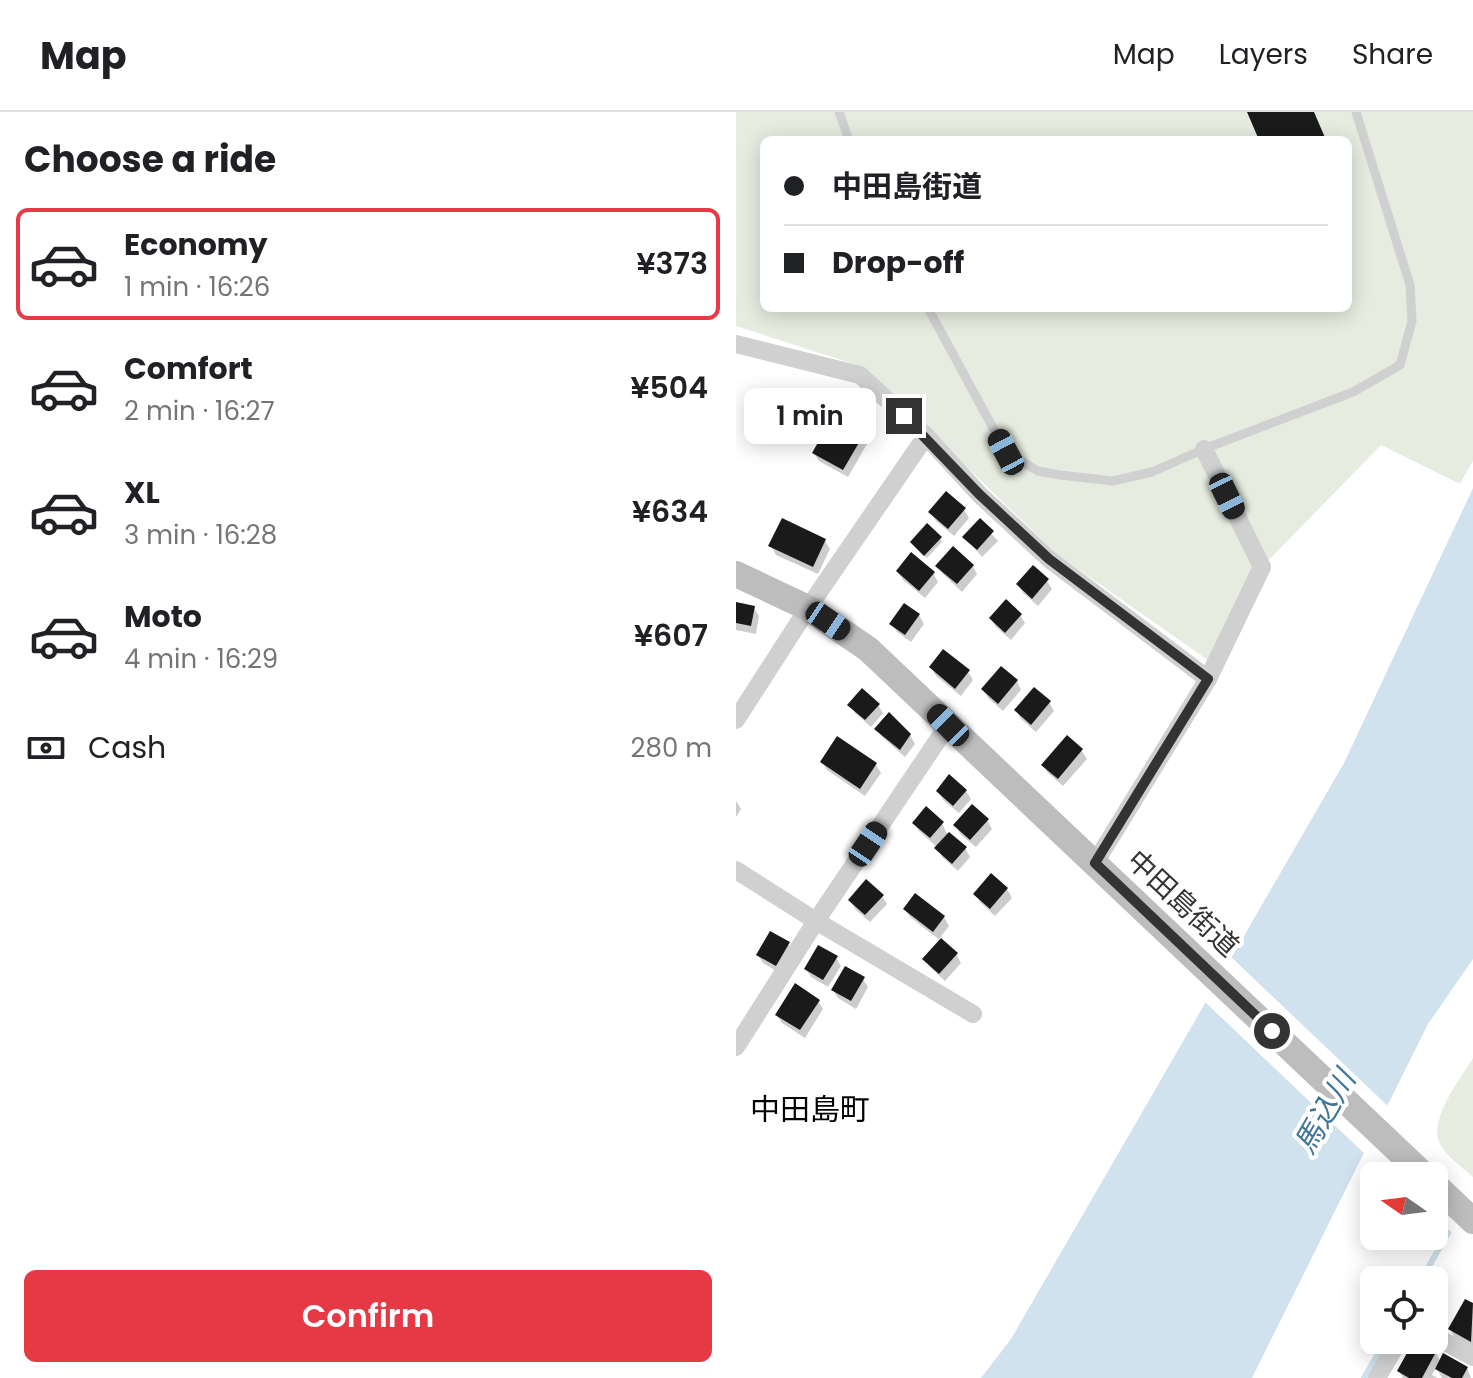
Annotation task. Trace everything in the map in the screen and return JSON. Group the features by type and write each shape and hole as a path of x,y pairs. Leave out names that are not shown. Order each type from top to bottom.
{"street":[{"path":"736,344 860,375 1049,559 1208,679"},
{"path":"736,720 808,608 926,436"},
{"path":"1095,863 1208,679 1262,567 1204,449"},
{"name":"中田島街道","path":"736,574 808,608 868,649 1410,1162"},
{"path":"736,1047 816,921 948,725"},
{"path":"736,870 973,1014"},
{"name":"中田島街道","path":"1448,1198 1473,1221"},
{"path":"1448,1344 1473,1357"},
{"path":"1377,1378 1391,1354"}],"lane":[{"path":"839,112 848,136"},
{"path":"930,312 1006,452 1038,471 1113,481 1152,472 1353,392 1400,365 1412,321 1410,285 1356,112"}],"shaded area":[{"path":"736,112 1473,112 1473,461 1460,484 1381,445 1262,567 1215,665 1058,555 863,367 736,326"},
{"path":"1473,1058 1473,1177 1442,1147 1438,1126 1446,1102"}],"water":[{"name":"馬込川","path":"1473,488 1473,959 1428,1024 1252,1378 981,1378 1011,1339 1344,763"}],"pier":[{"path":"1229,955 1391,1109 1367,1156 1203,1000"}],"building":[{"path":"1247,112 1314,112 1324,136 1257,136"},
{"path":"833,416 864,434 843,470 812,453"},
{"path":"946,491 966,508 948,529 928,512"},
{"path":"782,518 826,539 813,567 768,546"},
{"path":"980,518 994,531 977,550 962,537"},
{"path":"927,523 942,537 924,556 910,542"},
{"path":"953,546 974,565 957,584 935,566"},
{"path":"911,552 935,572 919,591 896,571"},
{"path":"1033,565 1049,579 1032,599 1016,584"},
{"path":"1006,599 1022,614 1005,633 989,618"},
{"path":"736,602 755,606 751,626 736,623"},
{"path":"904,603 920,614 905,635 889,624"},
{"path":"943,649 970,670 955,689 929,667"},
{"path":"1001,666 1018,680 998,704 981,689"},
{"path":"1034,687 1051,701 1031,725 1014,710"},
{"path":"862,688 880,704 865,720 847,705"},
{"path":"889,712 911,734 900,750 874,729"},
{"path":"1067,735 1083,749 1058,779 1041,765"},
{"path":"837,736 877,763 860,789 820,762"},
{"path":"949,774 967,790 953,806 936,791"},
{"path":"972,804 989,819 970,840 953,825"},
{"path":"926,806 944,822 930,838 912,823"},
{"path":"949,832 967,847 952,864 934,848"},
{"path":"991,873 1008,888 990,909 973,894"},
{"path":"866,879 884,895 865,915 848,900"},
{"path":"915,893 945,916 933,932 903,909"},
{"path":"770,931 790,942 776,966 756,955"},
{"path":"941,938 958,953 939,974 922,959"},
{"path":"818,945 838,956 823,980 804,969"},
{"path":"845,966 865,977 851,1001 831,990"},
{"path":"795,983 820,1000 800,1030 775,1015"},
{"path":"1465,1299 1473,1303 1471,1342 1448,1329"},
{"path":"1406,1354 1435,1354 1422,1378 1409,1378 1397,1371"},
{"path":"1442,1354 1468,1367 1462,1378 1452,1378 1435,1369"}],"waterway":[{"path":"1429,1266 1438,1250"},
{"path":"1364,1378 1378,1354"}],"district":[{"name":"中田島町","path":"810,1110"}],"route":[{"path":"904,416 979,494 1049,559 1208,679 1095,863 1272,1031"}]}
